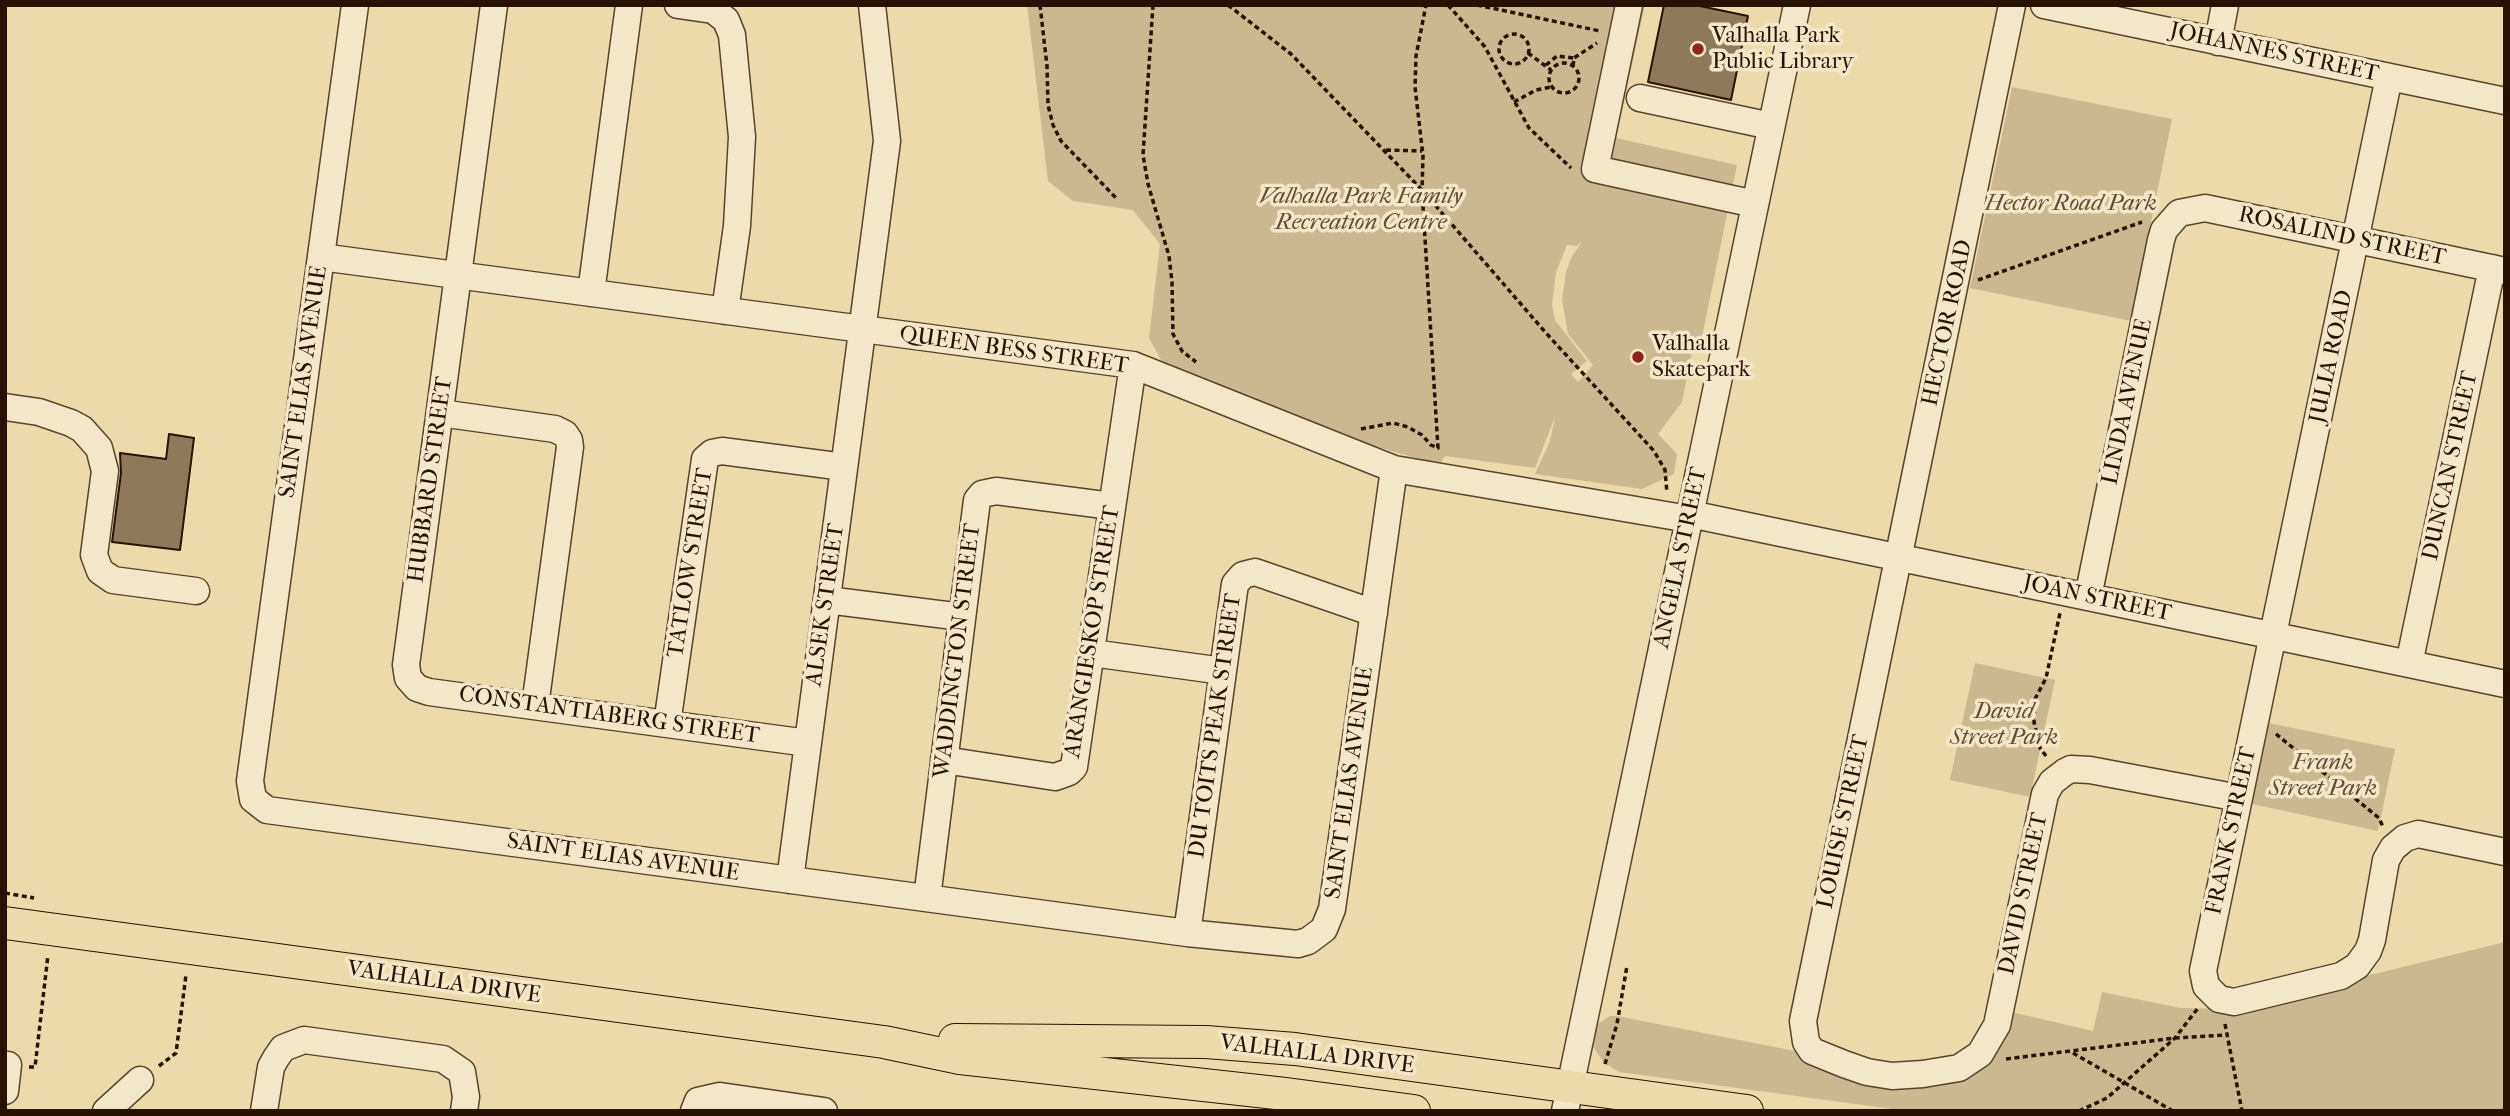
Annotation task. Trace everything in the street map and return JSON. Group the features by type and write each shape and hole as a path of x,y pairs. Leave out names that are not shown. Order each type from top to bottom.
{"main road":[{"name":"VALHALLA DRIVE","path":"5,923 884,1042 960,1058 1414,1111"},
{"name":"VALHALLA DRIVE","path":"884,1042 1206,1042 1295,1049 1568,1099 1748,1111"}],"street":[{"name":"SAINT ELIAS AVENUE","path":"355,5 250,781 253,799 267,810 1188,933 1288,945 1308,942 1324,929 1332,909 1394,469"},
{"name":"HUBBARD STREET","path":"412,684 406,666 494,5"},
{"path":"591,293 629,5"},
{"path":"678,5 713,10 726,20 732,35 743,137 737,226 725,311"},
{"name":"ALSEK STREET","path":"790,880 887,141 872,5"},
{"path":"1629,5 1612,33 1595,169 1755,204"},
{"name":"ANGELA STREET","path":"1568,1099 1797,5"},
{"name":"HECTOR ROAD","path":"1899,558 2012,5"},
{"name":"JOHANNES STREET","path":"2044,5 2505,101"},
{"path":"2218,42 2225,5"},
{"name":"JULIA ROAD","path":"2273,636 2389,77"},
{"path":"1640,98 1771,126"},
{"name":"ROSALIND STREET","path":"2171,221 2205,208 2499,270"},
{"name":"LINDA AVENUE","path":"2076,595 2171,221"},
{"name":"QUEEN BESS STREET","path":"321,257 1133,365 1394,469 1689,517"},
{"name":"DUNCAN STREET","path":"2409,664 2499,270"},
{"name":"ARANGIESKOP STREET","path":"944,760 1055,776 1069,772 1077,760 1133,365"},
{"path":"5,407 39,412 71,423 82,429 99,447 105,471 94,555 100,570 113,580 196,592"},
{"path":"440,413 555,429 565,434 569,440 535,706"},
{"name":"TATLOW STREET","path":"667,724 705,459 712,453 722,451 844,467"},
{"name":"WADDINGTON STREET","path":"927,898 976,507 982,494 996,491 1112,506"},
{"name":"JOAN STREET","path":"1689,517 2505,684"},
{"name":"LOUISE STREET","path":"1899,558 1803,1021 1806,1042 1812,1051 1844,1064 1867,1072 1892,1076 1959,1068 1980,1054"},
{"name":"DU TOITS PEAK STREET","path":"1188,933 1235,584 1249,572 1262,574 1374,613"},
{"path":"827,600 962,617"},
{"name":"FRANK STREET","path":"2223,998 2203,978 2203,971 2273,636"},
{"path":"1092,653 1223,671"},
{"name":"CONSTANTIABERG STREET","path":"412,684 423,691 808,743"},
{"path":"2059,775 2071,769 2090,770 2239,798"},
{"name":"DAVID STREET","path":"1980,1054 1997,1026 2045,794 2059,775"},
{"path":"2223,998 2341,976 2357,966 2372,940 2386,860 2393,848 2405,838 2418,834 2505,852"},
{"path":"264,1111 271,1067 276,1058 283,1048 304,1040 443,1059 462,1072 466,1097 464,1111"},
{"path":"5,1091 7,1065"},
{"path":"106,1111 140,1080"},
{"path":"694,1111 698,1101 720,1096 824,1111"}],"path":[{"path":"1040,5 1047,66 1048,105 1053,125 1061,141 1118,200"},
{"path":"1153,5 1143,155 1148,184 1169,256 1173,334 1182,351 1197,363"},
{"path":"1228,5 1292,54 1422,190 1546,333 1654,451 1665,470 1667,495"},
{"path":"1355,430 1392,423 1408,427 1438,448 1422,152 1415,77 1416,56 1426,5"},
{"path":"1448,5 1487,51 1529,128 1552,152 1581,174 1595,169"},
{"path":"1476,5 1612,33"},
{"path":"1546,65 1557,56 1574,58 1612,33"},
{"path":"1516,34 1528,45 1524,61 1516,64 1507,63 1501,58 1499,50 1501,41 1516,34"},
{"path":"1487,51 1499,50"},
{"path":"1528,53 1551,70"},
{"path":"1573,66 1574,58"},
{"path":"1565,63 1573,66 1578,74 1574,89 1566,93 1551,87 1551,70 1565,63"},
{"path":"1514,102 1536,90 1551,87"},
{"path":"1385,150 1422,152"},
{"path":"1958,276 1979,280 2142,222 2171,221"},
{"path":"2059,775 2040,748 2034,722 2035,699 2046,678 2076,595"},
{"path":"2257,717 2379,818 2393,848"},
{"path":"7,1065 35,1068 48,953"},
{"path":"1603,1069 1617,1024 1627,966"},
{"path":"176,1054 186,971"},
{"path":"2223,998 2227,1035 2242,1111"},
{"path":"2079,1111 2107,1098 2223,998"},
{"path":"1980,1054 1994,1060 2175,1038 2227,1035"},
{"path":"2071,1052 2174,1111"}],"green space":[{"name":"Valhalla Park Family Recreation Centre","path":"1027,5 1645,5 1616,138 1737,165 1701,342 1694,342 1682,402 1658,434 1677,454 1674,474 1642,489 1535,474 1550,441 1555,417 1535,468 1445,456 1439,465 1355,440 1162,362 1149,338 1160,244 1133,210 1073,201 1048,181","holes":["1582,242 1571,258 1562,300 1568,334 1593,365 1578,382 1571,374 1587,361 1555,320 1552,305 1556,272 1567,245 1577,246"]},
{"name":"Hector Road Park","path":"2012,87 2172,119 2131,321 1970,288"},
{"name":"David Street Park","path":"1975,663 2055,680 2030,797 1950,780"},
{"name":"Frank Street Park","path":"2269,723 2395,749 2378,831 2252,804"},
{"path":"2505,942 2505,1111 1907,1111 1619,1072 1604,1063 1592,1045 1594,1030 1599,1023 1610,1016 1617,1016 1938,1079 2007,1011 2093,1031 2102,992 2181,1008 2231,1009"}],"building":[{"name":"Valhalla Park Public Library","path":"1664,5 1695,5 1748,16 1731,100 1648,82"},
{"path":"169,434 194,438 180,550 112,542 121,473 120,453 166,459"}],"place":[{"name":"Valhalla Park Public Library","path":"1698,49"},
{"name":"Valhalla Skatepark","path":"1638,357"}]}
